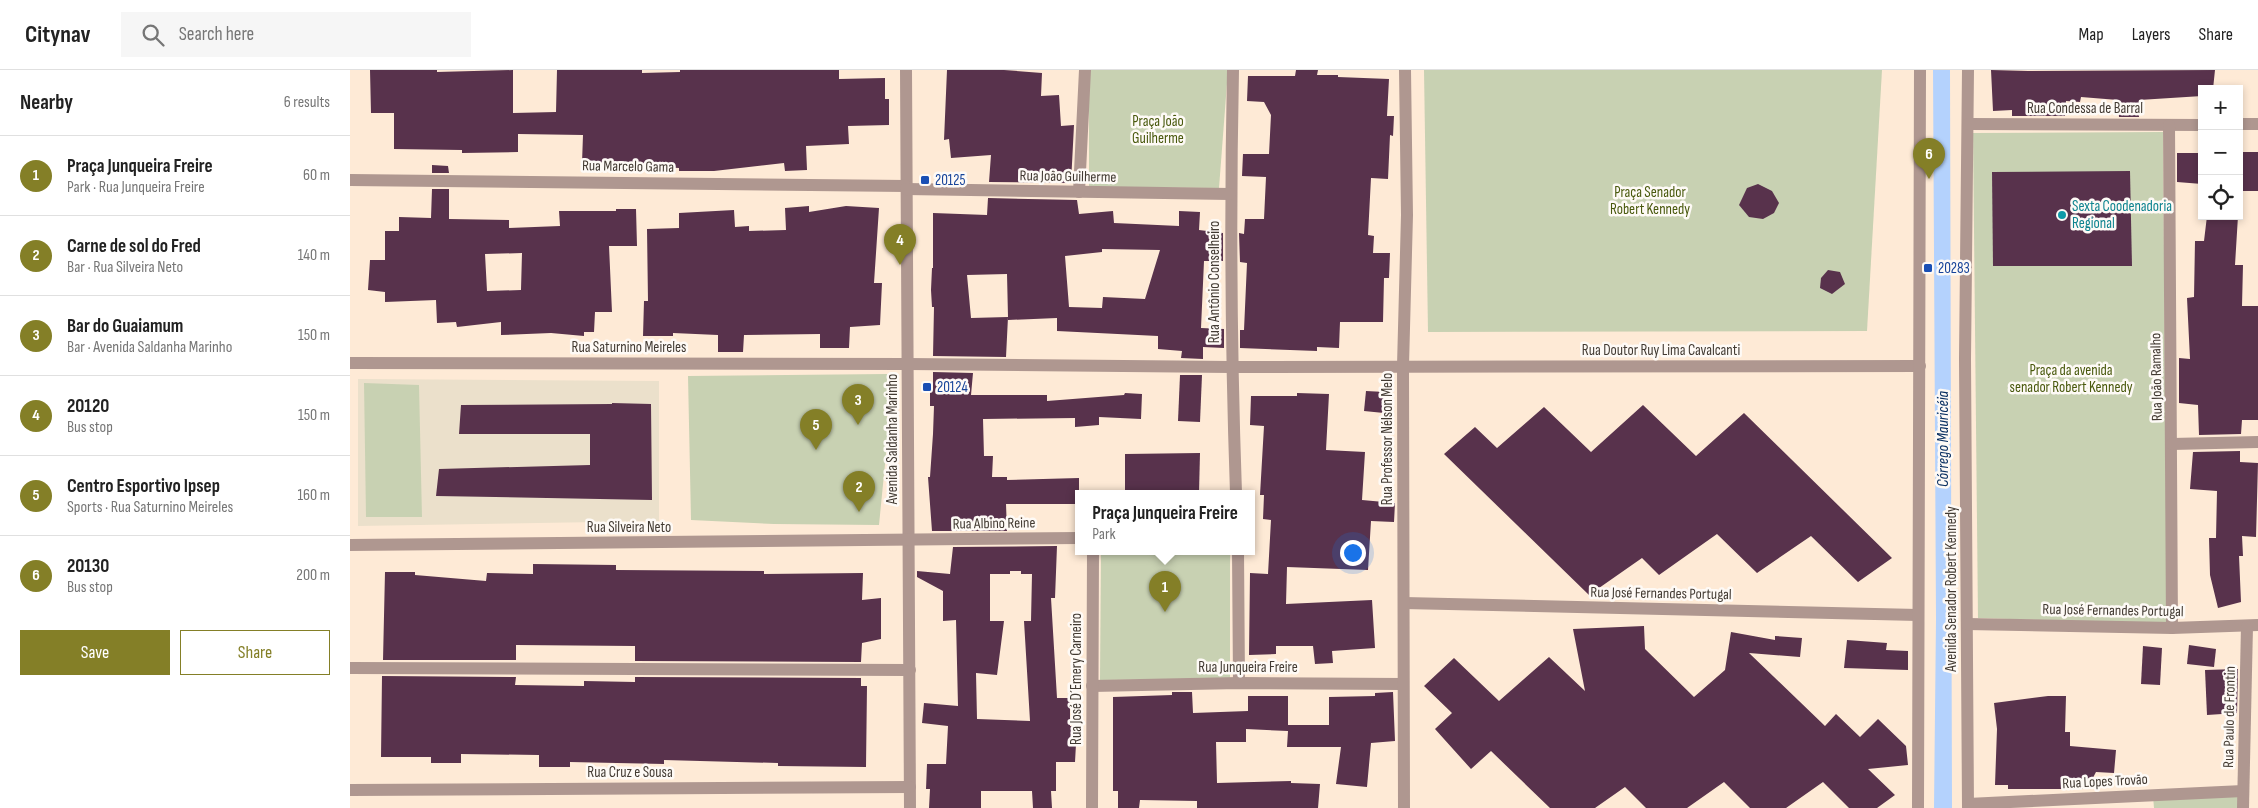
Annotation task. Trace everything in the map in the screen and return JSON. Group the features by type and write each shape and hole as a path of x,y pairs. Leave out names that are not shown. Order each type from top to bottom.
{"street":[{"name":"Avenida Saldanha Marinho","path":"906,70 910,808"},
{"path":"1079,192 1084,70"},
{"name":"Rua Antônio Conselheiro","path":"1233,70 1230,194 1231,367 1236,490"},
{"name":"Rua Professor Nélson Melo","path":"1404,808 1403,366 1407,215 1405,70"},
{"path":"1918,808 1920,70"},
{"name":"Avenida Senador Robert Kennedy","path":"1968,70 1965,349 1968,806"},
{"name":"Rua Condessa de Barral","path":"1968,124 2198,124"},
{"path":"2243,124 2258,124"},
{"name":"Rua João Ramalho","path":"2169,125 2172,628"},
{"name":"Rua Marcelo Gama","path":"350,180 906,188"},
{"name":"Rua João Guilherme","path":"906,188 1230,194"},
{"name":"Rua Saturnino Meireles","path":"350,363 908,364 1231,367"},
{"name":"Rua Doutor Ruy Lima Cavalcanti","path":"1231,367 1920,366"},
{"path":"2172,444 2258,442"},
{"name":"Rua Albino Reine","path":"909,541 1075,538"},
{"name":"Rua Silveira Neto","path":"350,545 909,541"},
{"name":"Rua José D´Emery Carneiro","path":"1092,808 1093,555"},
{"path":"1238,555 1239,683"},
{"name":"Rua José Fernandes Portugal","path":"1404,603 1918,615"},
{"name":"Rua José Fernandes Portugal","path":"1967,624 2172,628 2252,626"},
{"name":"Rua Paulo de Frontin","path":"2243,808 2252,626"},
{"path":"351,668 910,670"},
{"name":"Rua Junqueira Freire","path":"1092,686 1239,683 1403,684"},
{"name":"Rua Cruz e Sousa","path":"350,790 910,787"},
{"name":"Rua Lopes Trovão","path":"1968,806 2147,802 2243,791"}],"shaded area":[{"path":"358,379 659,381 659,521 358,526"}],"green space":[{"name":"Praça João Guilherme","path":"1089,70 1228,70 1219,188 1089,187"},
{"name":"Praça Senador Robert Kennedy","path":"1424,70 1882,70 1867,331 1428,332"},
{"name":"Praça da avenida senador Robert Kennedy","path":"2163,132 2167,624 1978,618 1973,133"},
{"path":"887,374 887,444 879,525 774,524 691,520 688,376"},
{"path":"364,383 419,385 422,517 366,517"},
{"path":"1101,555 1230,555 1230,679 1100,680"},
{"path":"2245,793 2245,808 2154,808 2153,796"}],"water":[{"name":"Córrego Mauricéia","path":"1933,70 1950,70 1952,808 1934,808 1936,619"}],"building":[{"path":"370,70 437,70 437,72 513,70 513,113 556,112 557,70 642,70 642,73 680,72 680,70 839,70 839,79 885,78 885,99 889,99 889,125 848,126 849,144 806,146 807,170 785,171 784,163 714,171 679,171 679,168 582,163 583,135 518,134 518,152 462,153 462,150 394,149 394,113 371,113"},
{"path":"947,70 1004,70 1042,73 1041,96 1059,95 1061,126 1074,125 1071,183 989,182 991,155 951,158 949,139 944,140"},
{"path":"1296,70 1318,70 1317,75 1389,79 1387,116 1394,116 1393,136 1390,135 1388,179 1371,178 1368,235 1374,236 1373,253 1390,253 1389,278 1384,278 1383,322 1340,322 1339,348 1317,347 1317,351 1240,348 1240,330 1244,330 1247,263 1240,262 1239,233 1244,234 1245,219 1264,219 1266,177 1242,176 1243,154 1269,154 1271,115 1264,102 1247,101 1248,76 1295,76"},
{"path":"1991,70 2215,70 2213,85 2198,85 2198,96 2139,100 2139,117 2119,117 2118,100 2081,97 2080,102 2066,101 2065,116 2012,116 2012,110 1993,111"},
{"path":"2243,152 2258,152 2258,191 2243,191"},
{"path":"2177,153 2198,153 2198,184 2177,182"},
{"path":"432,165 448,166 449,173 432,173"},
{"name":"Sexta Coodenadoria Regional","path":"2130,171 2132,266 1993,266 1992,172"},
{"path":"1758,184 1772,191 1779,203 1774,213 1763,219 1749,217 1739,205 1747,188"},
{"path":"432,189 449,189 449,219 509,220 509,228 560,226 559,211 636,209 637,246 609,246 612,312 595,312 594,332 584,332 584,336 551,333 501,335 501,322 457,327 456,322 437,323 436,300 385,302 385,292 368,290 370,260 385,260 385,231 399,231 399,217 431,218","holes":["522,253 521,290 487,291 485,254"]},
{"path":"988,198 1077,200 1079,214 1113,211 1114,223 1179,226 1179,211 1200,212 1199,230 1223,233 1223,261 1204,261 1201,328 1224,329 1224,348 1203,347 1203,359 1181,358 1182,351 1158,349 1158,336 1057,331 1057,318 1008,320 1008,317 1006,357 933,356 934,307 932,307 931,290 933,213 987,215","holes":["1102,249 1160,250 1145,299 1103,297 1102,308 1069,307 1065,256 1102,252","1007,274 1008,317 971,318 967,275"]},
{"path":"809,206 809,212 846,206 879,208 874,283 882,283 880,325 850,327 849,348 820,348 820,334 744,335 743,352 718,352 718,335 673,333 673,336 643,336 644,301 648,301 647,229 679,228 679,213 734,210 735,227 749,226 749,231 786,230 785,208"},
{"path":"2207,220 2238,220 2235,265 2243,265 2242,306 2258,306 2258,420 2242,420 2241,434 2199,435 2198,405 2179,403 2179,358 2190,359 2187,298 2194,297 2195,241 2204,241"},
{"path":"1828,270 1840,272 1845,284 1832,294 1820,288 1821,278"},
{"path":"933,372 973,373 971,395 1047,395 1047,401 1124,395 1125,393 1142,394 1141,419 1099,417 1099,425 1075,427 1075,418 983,419 984,456 993,456 992,477 1007,477 1007,480 1079,478 1079,490 1075,490 1075,504 1006,504 1007,531 932,531 928,477 930,477 934,406 930,406 930,388 933,388"},
{"path":"1180,375 1202,375 1200,422 1178,421"},
{"path":"1366,391 1385,392 1384,413 1364,411"},
{"path":"1297,393 1329,394 1326,450 1365,452 1362,500 1395,503 1394,522 1371,521 1368,570 1287,567 1286,604 1372,600 1375,648 1332,651 1333,663 1315,664 1313,646 1276,646 1276,654 1249,655 1250,573 1268,574 1271,520 1263,519 1264,495 1260,495 1264,426 1250,425 1251,396 1297,396"},
{"path":"651,404 652,500 436,496 439,469 590,465 590,434 459,434 461,405"},
{"path":"1643,405 1696,456 1744,413 1892,558 1858,582 1811,536 1757,573 1717,534 1659,575 1642,558 1589,595 1444,454 1475,427 1497,448 1544,407 1591,452"},
{"path":"2240,451 2240,462 2258,463 2256,537 2242,536 2243,556 2239,556 2241,602 2218,608 2210,575 2209,538 2216,538 2217,491 2190,489 2193,452"},
{"path":"1200,453 1199,490 1125,490 1125,454"},
{"path":"1057,546 1055,598 1051,598 1057,698 1070,698 1070,726 1077,726 1075,762 1056,762 1056,791 1051,791 1052,808 1033,808 1032,791 981,791 981,808 929,808 930,789 926,789 927,764 946,764 948,726 922,723 924,703 958,706 956,620 943,621 943,591 917,577 917,571 950,574 953,547","holes":["1010,571 1021,571 1021,574 1032,574 1031,621 1024,621 1030,721 977,719 976,673 997,675 1004,621 990,621 990,574 1010,574"]},
{"path":"533,564 616,565 616,570 764,571 764,574 863,573 862,600 881,598 881,639 862,643 861,662 635,661 635,646 516,645 516,660 383,660 385,572 415,572 415,575 486,581 487,573 533,574"},
{"path":"1644,626 1645,649 1694,697 1725,670 1731,632 1775,640 1775,636 1802,638 1800,657 1749,653 1825,726 1836,714 1860,737 1878,719 1906,746 1908,765 1868,769 1895,795 1877,808 1849,808 1823,782 1786,808 1750,808 1724,782 1687,808 1646,808 1625,787 1595,808 1550,808 1491,751 1471,769 1435,729 1452,713 1424,686 1454,658 1499,701 1549,657 1585,691 1573,629"},
{"path":"1847,640 1887,643 1886,650 1908,651 1908,670 1844,668"},
{"path":"2189,645 2216,649 2214,667 2187,664"},
{"path":"2143,646 2162,648 2160,685 2141,684"},
{"path":"2238,669 2237,713 2207,715 2205,670"},
{"path":"382,676 516,677 515,685 584,686 584,681 635,682 635,677 861,678 861,686 867,686 866,767 778,766 778,763 664,760 664,764 570,762 570,767 539,767 539,755 461,754 461,763 431,763 431,757 381,757"},
{"path":"1172,692 1192,692 1193,713 1248,711 1248,696 1288,696 1288,725 1329,725 1329,697 1375,696 1375,693 1393,692 1395,741 1371,743 1367,787 1336,784 1341,747 1287,747 1288,731 1246,729 1246,742 1216,742 1217,783 1291,781 1291,783 1320,784 1318,808 1197,808 1197,801 1140,800 1139,808 1118,808 1118,791 1113,791 1113,697 1172,695"},
{"path":"2048,696 2066,696 2065,732 2070,732 2070,746 2116,750 2114,773 2096,772 2087,789 2008,789 2008,785 1995,785 1997,729 1994,703"}],"place":[{"name":"20130","path":"1929,179"},
{"name":"20125","path":"925,180"},
{"name":"Sexta Coodenadoria Regional","path":"2062,215"},
{"name":"20120","path":"900,265"},
{"name":"20283","path":"1928,268"},
{"name":"20124","path":"927,387"},
{"name":"Bar do Guaiamum","path":"858,425"},
{"name":"Centro Esportivo Ipsep","path":"816,450"},
{"name":"Carne de sol do Fred","path":"859,512"},
{"name":"Praça Junqueira Freire","path":"1165,612"}]}
